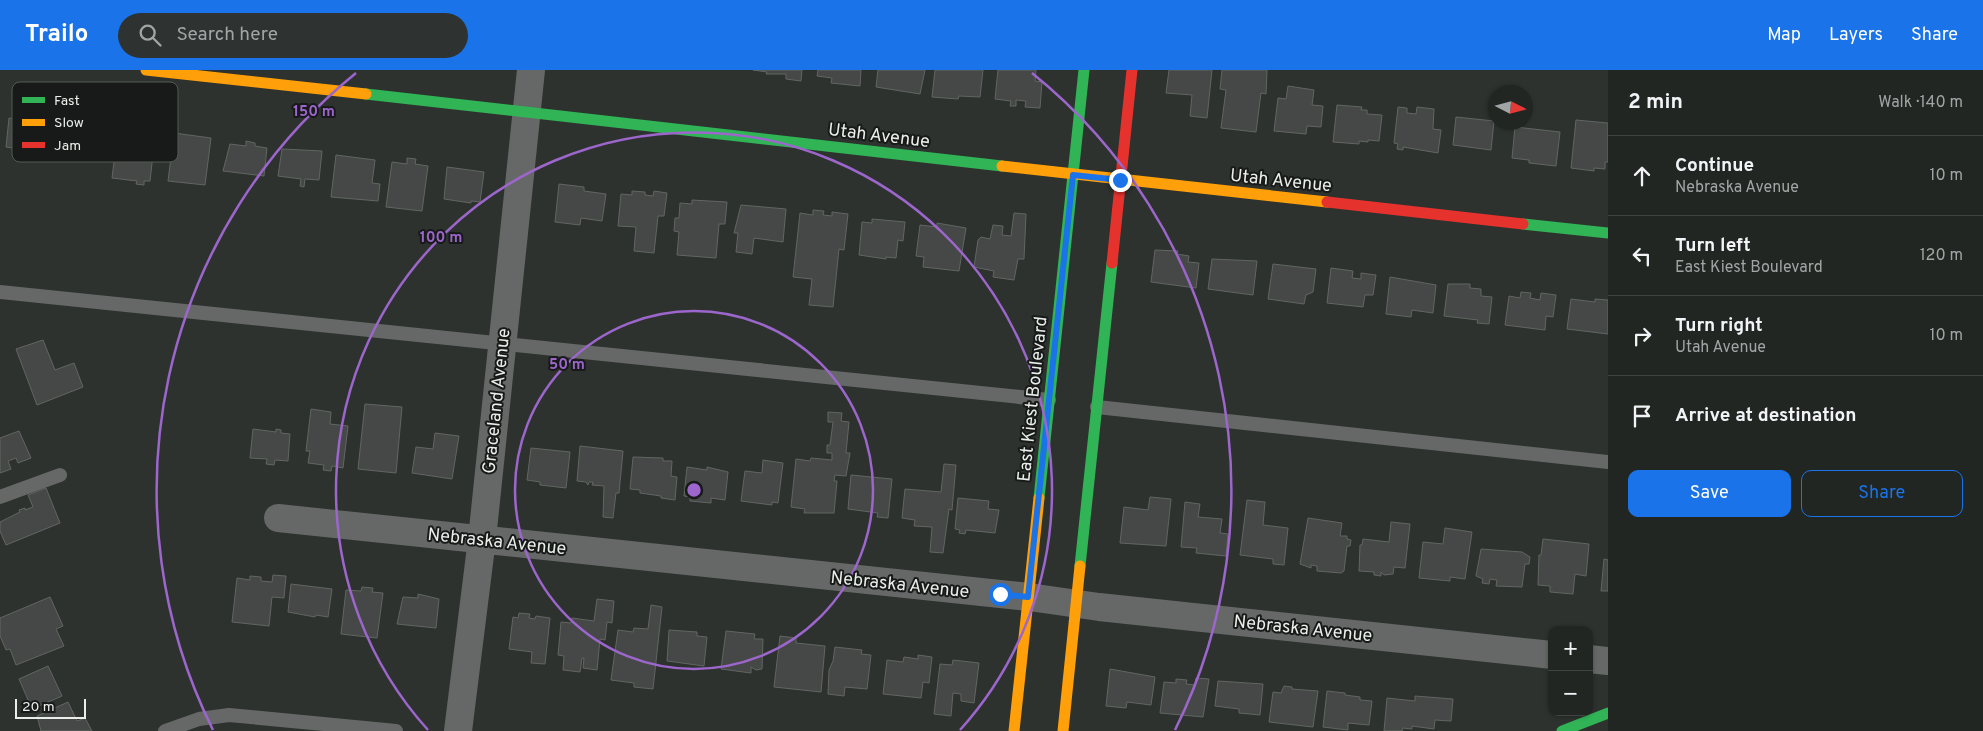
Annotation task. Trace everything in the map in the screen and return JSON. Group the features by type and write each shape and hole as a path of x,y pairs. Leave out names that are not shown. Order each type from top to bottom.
{"street":[{"name":"Utah Avenue","path":"146,70 527,111 1073,175 1608,232"},
{"name":"Graceland Avenue","path":"458,731 482,539 531,70"},
{"name":"East Kiest Boulevard","path":"1014,731 1084,70"},
{"path":"1063,731 1132,70"},
{"name":"Nebraska Avenue","path":"278,518 1028,597 1076,604 1548,655"},
{"path":"1593,659 1608,661"},
{"path":"1562,731 1608,713"}],"lane":[{"path":"0,292 1049,400"},
{"path":"1097,407 1608,462"},
{"path":"0,497 60,475"},
{"path":"165,731 199,719 228,715 396,731"}],"building":[{"path":"753,70 802,70 801,81 786,79 786,74 766,74 767,72"},
{"path":"818,70 861,70 860,86 831,83 832,78 817,76"},
{"path":"878,70 925,70 920,94 876,87"},
{"path":"935,70 983,70 980,97 959,96 958,99 932,97"},
{"path":"998,70 1036,70 1035,81 1042,82 1040,108 1025,107 1026,101 1016,100 1016,106 1010,106 1011,101 995,99"},
{"path":"1169,70 1212,70 1207,118 1190,116 1192,95 1166,93"},
{"path":"1222,70 1267,70 1266,94 1261,93 1256,132 1221,128 1226,90 1220,89"},
{"path":"1288,86 1314,90 1312,105 1323,106 1321,127 1307,126 1306,134 1274,131 1278,98 1286,99"},
{"path":"1337,105 1362,107 1361,110 1367,110 1367,114 1382,115 1379,141 1359,141 1359,144 1333,142"},
{"path":"1398,107 1407,108 1407,113 1416,114 1417,107 1434,109 1433,129 1441,130 1438,153 1403,147 1403,150 1397,149 1398,144 1394,143"},
{"path":"1456,117 1488,120 1488,130 1493,130 1491,150 1453,145"},
{"path":"9,118 12,118 12,148 6,147"},
{"path":"1576,120 1608,123 1608,162 1605,162 1605,169 1594,168 1594,171 1571,168"},
{"path":"1533,129 1560,132 1556,166 1529,163 1529,160 1512,158 1515,130"},
{"path":"178,134 211,138 205,185 168,181 170,162 178,162"},
{"path":"246,141 255,143 255,146 267,148 264,176 223,171 230,144 246,146"},
{"path":"282,149 322,151 319,180 305,179 304,187 300,186 301,179 278,176"},
{"path":"336,155 375,160 372,183 380,184 378,201 331,197"},
{"path":"407,158 416,159 415,164 428,166 422,211 386,207 392,162 407,164"},
{"path":"114,162 152,162 150,181 144,181 144,185 136,184 137,181 112,178"},
{"path":"447,167 484,172 480,202 471,201 471,203 444,199"},
{"path":"559,184 584,187 584,191 606,194 602,221 581,218 580,225 555,222"},
{"path":"632,191 645,192 645,195 653,196 654,191 667,193 664,216 658,216 654,253 634,251 636,227 618,226 621,194 632,195"},
{"path":"692,200 727,202 725,224 719,224 716,258 677,255 679,232 674,231 675,218 679,218 680,203 692,204"},
{"path":"741,205 786,209 783,242 754,238 752,254 736,252 738,233 734,233"},
{"path":"813,210 824,211 823,215 832,216 832,212 848,214 844,250 839,249 833,307 809,305 812,279 793,277 800,213 813,215"},
{"path":"1014,213 1026,214 1024,259 1018,259 1014,280 993,277 994,271 974,267 978,240 981,237 990,239 993,225 1003,226 1002,235 1011,236"},
{"path":"872,219 905,222 903,241 898,240 896,258 886,257 886,259 859,255 862,222 872,223"},
{"path":"937,223 966,228 959,271 923,267 924,257 916,256 920,225 937,227"},
{"path":"1155,250 1178,251 1177,254 1189,256 1188,262 1199,263 1196,288 1151,282"},
{"path":"1212,259 1257,261 1253,295 1208,289"},
{"path":"1273,264 1316,269 1313,292 1306,295 1304,304 1268,299"},
{"path":"1331,268 1353,271 1352,278 1361,279 1361,273 1376,275 1373,295 1365,295 1363,307 1327,303"},
{"path":"1390,277 1436,285 1433,313 1412,310 1411,317 1386,314"},
{"path":"1448,284 1470,284 1470,288 1481,289 1481,296 1492,297 1489,324 1477,323 1478,320 1444,316"},
{"path":"1521,292 1531,293 1530,298 1540,300 1541,293 1556,295 1553,317 1546,316 1545,330 1505,325 1509,296 1520,298"},
{"path":"1571,299 1595,302 1595,299 1608,300 1608,334 1567,329"},
{"path":"43,340 55,370 74,363 83,387 37,405 16,349"},
{"path":"365,404 402,407 396,473 358,469"},
{"path":"311,409 331,412 330,424 348,426 343,468 332,466 331,471 323,470 324,465 308,463 310,451 306,451"},
{"path":"828,412 842,413 841,421 849,422 846,453 850,453 846,476 835,475 834,481 837,481 834,513 804,513 805,509 791,507 796,459 810,461 811,458 832,460 832,453 827,453 827,445 830,445 833,422 828,422"},
{"path":"253,429 276,432 276,429 281,430 281,433 290,434 288,461 275,460 274,465 266,464 267,459 250,458"},
{"path":"19,431 31,458 18,463 16,458 8,461 11,469 0,473 0,438"},
{"path":"435,433 459,436 452,479 412,473 416,447 433,449"},
{"path":"580,446 623,451 619,493 616,493 613,518 603,517 604,486 592,485 593,482 589,482 588,485 586,482 577,481"},
{"path":"531,448 570,452 566,488 540,485 540,482 527,480"},
{"path":"633,457 663,458 663,461 672,461 671,476 677,477 675,500 640,493 640,490 630,489"},
{"path":"763,460 783,463 778,503 772,502 772,505 741,501 745,471 762,473"},
{"path":"944,464 956,465 952,510 949,509 943,553 930,552 932,527 914,526 915,520 902,518 905,489 941,492"},
{"path":"687,467 707,470 707,467 728,472 725,500 711,498 711,503 690,501 690,497 684,496"},
{"path":"851,475 892,479 888,518 877,517 878,513 848,509"},
{"path":"46,488 60,523 6,545 0,531 0,522 20,512 19,510 33,507 28,495"},
{"path":"1150,497 1171,499 1166,546 1120,543 1124,507 1148,510"},
{"path":"958,498 989,501 988,509 999,510 995,533 966,530 965,534 959,533 960,530 955,529"},
{"path":"1247,500 1265,502 1263,525 1288,528 1284,565 1273,564 1273,559 1240,555"},
{"path":"1185,502 1200,504 1198,517 1222,519 1220,533 1228,534 1226,556 1196,553 1197,548 1181,547"},
{"path":"1308,518 1342,523 1340,536 1347,536 1347,539 1351,540 1350,546 1347,546 1344,571 1341,573 1317,571 1317,566 1311,565 1311,568 1300,564"},
{"path":"1391,522 1410,524 1405,568 1394,567 1393,574 1384,575 1381,572 1381,576 1374,575 1374,572 1359,571 1360,545 1362,545 1363,539 1389,542"},
{"path":"1445,528 1472,532 1465,579 1450,577 1450,581 1419,578 1423,542 1443,544"},
{"path":"1543,539 1589,544 1586,576 1575,574 1573,594 1550,592 1550,586 1538,585 1539,555 1541,555"},
{"path":"1481,549 1522,552 1530,557 1529,564 1525,564 1522,587 1496,586 1497,580 1490,579 1489,584 1482,583 1483,579 1476,576"},
{"path":"1604,559 1608,560 1608,591 1601,591"},
{"path":"273,575 286,576 284,598 272,597 269,626 232,622 237,578 250,580 250,576 261,577 261,581 272,582"},
{"path":"291,584 332,589 328,617 316,615 315,617 288,612"},
{"path":"362,587 373,588 372,592 383,593 377,638 341,634 346,590 361,591"},
{"path":"418,594 439,599 436,628 397,624 403,597 418,598"},
{"path":"50,597 63,626 56,629 64,646 16,665 10,649 6,650 0,636 0,618"},
{"path":"597,599 614,601 612,623 607,622 605,640 600,639 597,670 583,668 584,658 582,658 580,672 563,670 564,656 558,655 561,622 571,623 572,618 594,621"},
{"path":"651,605 662,607 653,689 634,687 634,683 611,680 618,630 633,632 634,628 648,629"},
{"path":"519,613 530,614 529,618 535,619 536,616 550,618 545,664 531,663 532,652 509,649 513,617 518,618"},
{"path":"669,630 697,632 697,636 707,637 704,666 667,661"},
{"path":"726,631 755,634 754,639 763,639 762,669 756,670 751,667 751,673 721,669"},
{"path":"780,636 796,638 796,643 825,646 821,692 774,687"},
{"path":"835,647 862,650 861,654 871,655 867,689 845,687 844,696 828,694 829,670 833,661"},
{"path":"918,655 932,657 929,683 923,682 921,698 883,694 887,660 903,662 904,657 918,659"},
{"path":"953,660 979,663 974,703 961,701 961,694 953,693 951,716 934,714 940,664 952,665"},
{"path":"48,666 62,696 32,709 19,679"},
{"path":"1110,669 1155,677 1151,705 1127,702 1126,708 1106,706"},
{"path":"1196,678 1209,679 1203,717 1160,713 1164,682 1176,683 1176,679 1187,680 1186,684 1195,685"},
{"path":"1218,681 1263,684 1260,715 1239,713 1239,709 1215,706"},
{"path":"1284,686 1292,687 1292,689 1318,691 1313,727 1269,722 1273,692 1281,693"},
{"path":"1327,691 1345,693 1345,695 1360,697 1360,700 1372,701 1369,725 1348,723 1348,730 1323,727"},
{"path":"1415,696 1453,699 1451,721 1435,720 1434,729 1412,726 1412,729 1403,728 1402,731 1384,731 1387,698 1415,701"},
{"path":"68,702 77,721 85,718 92,731 41,731 37,716"}],"traffic: fast":[{"path":"1039,498 1084,70"},
{"path":"366,94 1002,166"},
{"path":"1523,224 1608,233"},
{"path":"1080,566 1112,263"},
{"path":"1562,731 1608,713"}],"traffic: slow":[{"path":"146,70 366,94"},
{"path":"1002,166 1327,202"},
{"path":"1014,731 1039,498"},
{"path":"1063,731 1080,566"}],"traffic: jam":[{"path":"1112,263 1132,70"},
{"path":"1327,202 1523,224"}],"route":[{"path":"1000,594 1028,597 1073,175 1120,180"}]}
